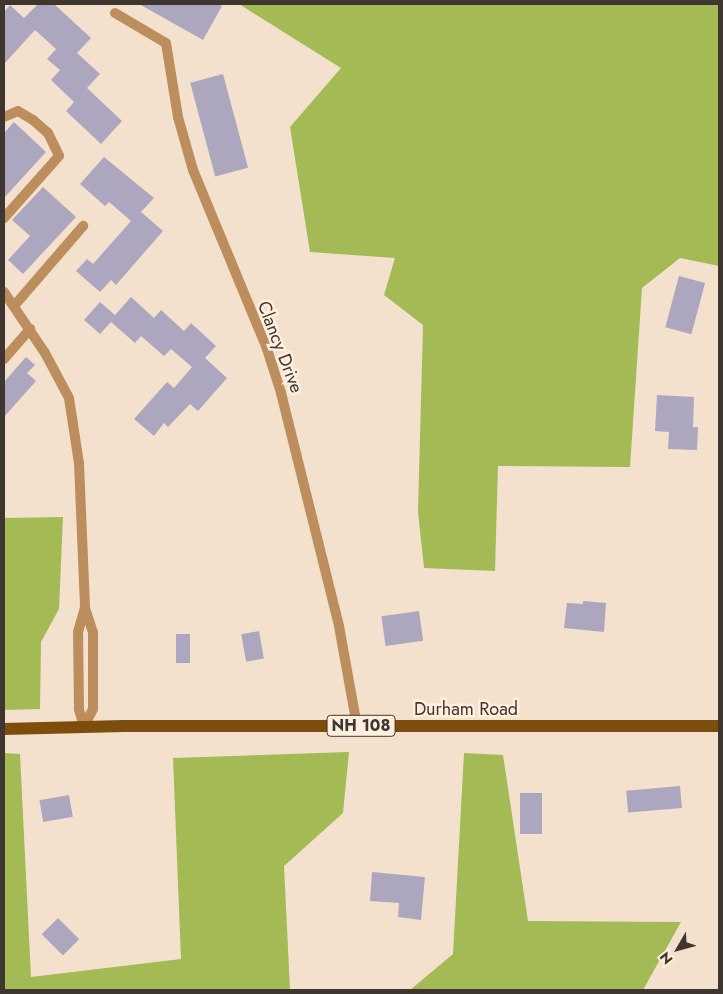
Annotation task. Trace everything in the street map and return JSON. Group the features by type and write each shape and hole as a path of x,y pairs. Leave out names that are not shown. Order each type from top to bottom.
{"main road":[{"name":"Durham Road","path":"4,729 84,727 719,726"}],"street":[{"name":"Clancy Drive","path":"115,13 166,43 178,116 193,170 266,349 281,393 339,626 357,726"},
{"path":"4,117 18,111 33,120 48,133 59,156 4,218"},
{"path":"14,306 83,226"},
{"path":"4,292 30,329 62,383 76,427 85,608 93,633 94,709 84,727"},
{"path":"4,359 30,329"},
{"path":"84,727 80,709 78,632 85,608"}],"green space":[{"path":"239,4 719,4 719,266 680,258 642,288 630,467 498,466 495,571 424,568 418,512 423,325 384,295 395,258 310,252 290,127 341,68"},
{"path":"63,517 59,609 41,642 40,709 4,710 4,518"},
{"path":"349,752 343,813 284,866 290,990 4,990 4,753 20,754 31,977 181,959 173,758"},
{"path":"464,753 503,755 528,921 681,922 643,990 410,990 453,954"}],"building":[{"path":"38,4 54,4 91,38 77,53 100,74 87,88 122,121 101,144 66,111 74,102 51,80 60,70 47,59 56,49 35,30 4,64 4,12 10,5 24,18"},
{"path":"139,4 218,4 222,6 203,40"},
{"path":"223,74 248,168 215,176 190,83"},
{"path":"14,122 46,152 4,198 4,133"},
{"path":"104,157 154,198 141,212 163,231 116,285 111,280 100,292 76,271 87,259 93,264 131,221 109,202 105,206 80,184"},
{"path":"43,187 76,217 23,274 8,260 30,236 12,220"},
{"path":"679,276 705,283 691,334 665,327"},
{"path":"131,297 154,318 161,310 184,331 191,323 216,346 205,358 227,378 198,411 190,404 168,427 164,423 154,436 134,419 167,382 174,388 192,367 171,349 164,356 141,336 135,343 111,322 100,334 84,320 100,302 115,315"},
{"path":"26,357 35,365 27,373 36,381 4,417 4,382"},
{"path":"657,395 694,397 693,427 698,427 697,450 668,449 669,432 655,431"},
{"path":"583,601 606,603 604,632 564,628 567,603 583,604"},
{"path":"419,611 423,641 386,646 381,616"},
{"path":"259,631 264,659 246,662 241,634"},
{"path":"176,634 190,634 190,663 176,663"},
{"path":"680,786 682,808 628,813 626,791"},
{"path":"520,793 542,793 542,834 520,834"},
{"path":"69,795 73,817 43,822 39,800"},
{"path":"372,872 425,877 421,920 398,917 399,903 370,901"},
{"path":"58,918 79,939 63,955 42,934"}]}
